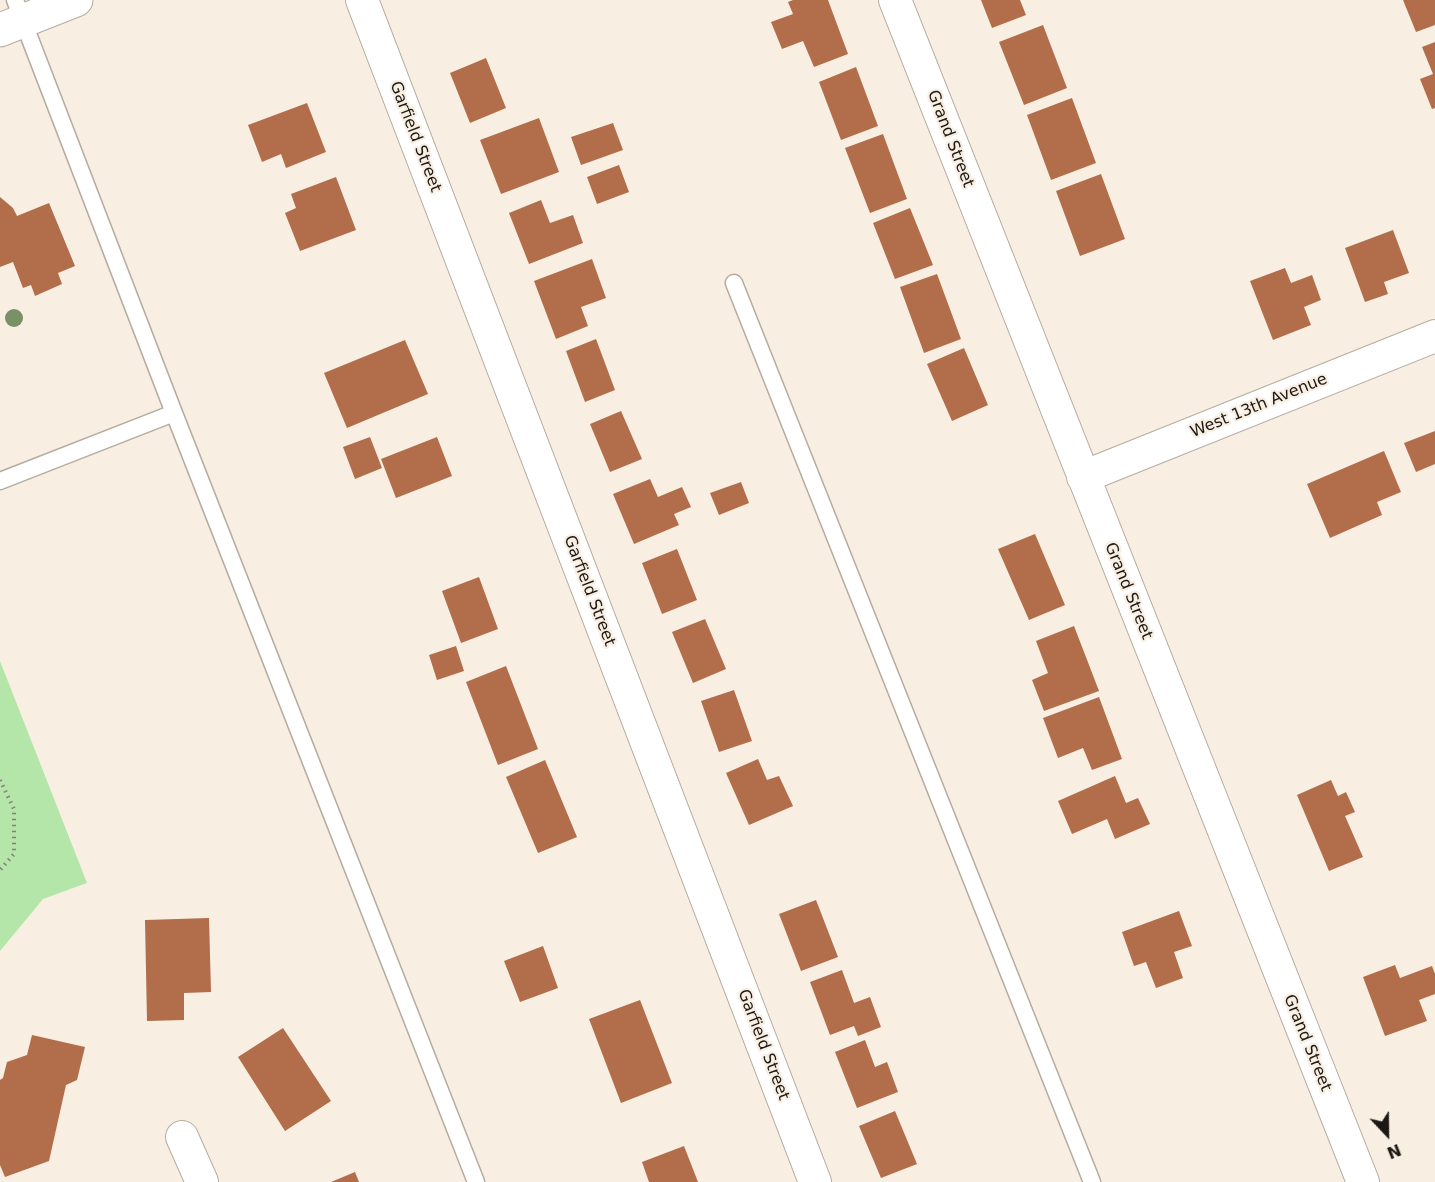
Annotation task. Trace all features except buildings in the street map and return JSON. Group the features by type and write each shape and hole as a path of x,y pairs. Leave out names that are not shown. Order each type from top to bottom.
{"main road":[{"path":"13,17 76,0"}],"street":[{"name":"Garfield Street","path":"362,0 815,1182"},
{"name":"Grand Street","path":"895,0 1363,1182"},
{"name":"West 13th Avenue","path":"1083,477 1435,336"},
{"path":"182,1137 201,1182"}],"lane":[{"path":"13,17 174,413 476,1182"},
{"path":"734,283 1092,1182"},
{"path":"0,481 174,413"}],"path":[{"path":"0,780 14,809 14,854 0,870"}],"green space":[{"path":"0,661 87,883 43,899 0,951"}]}
